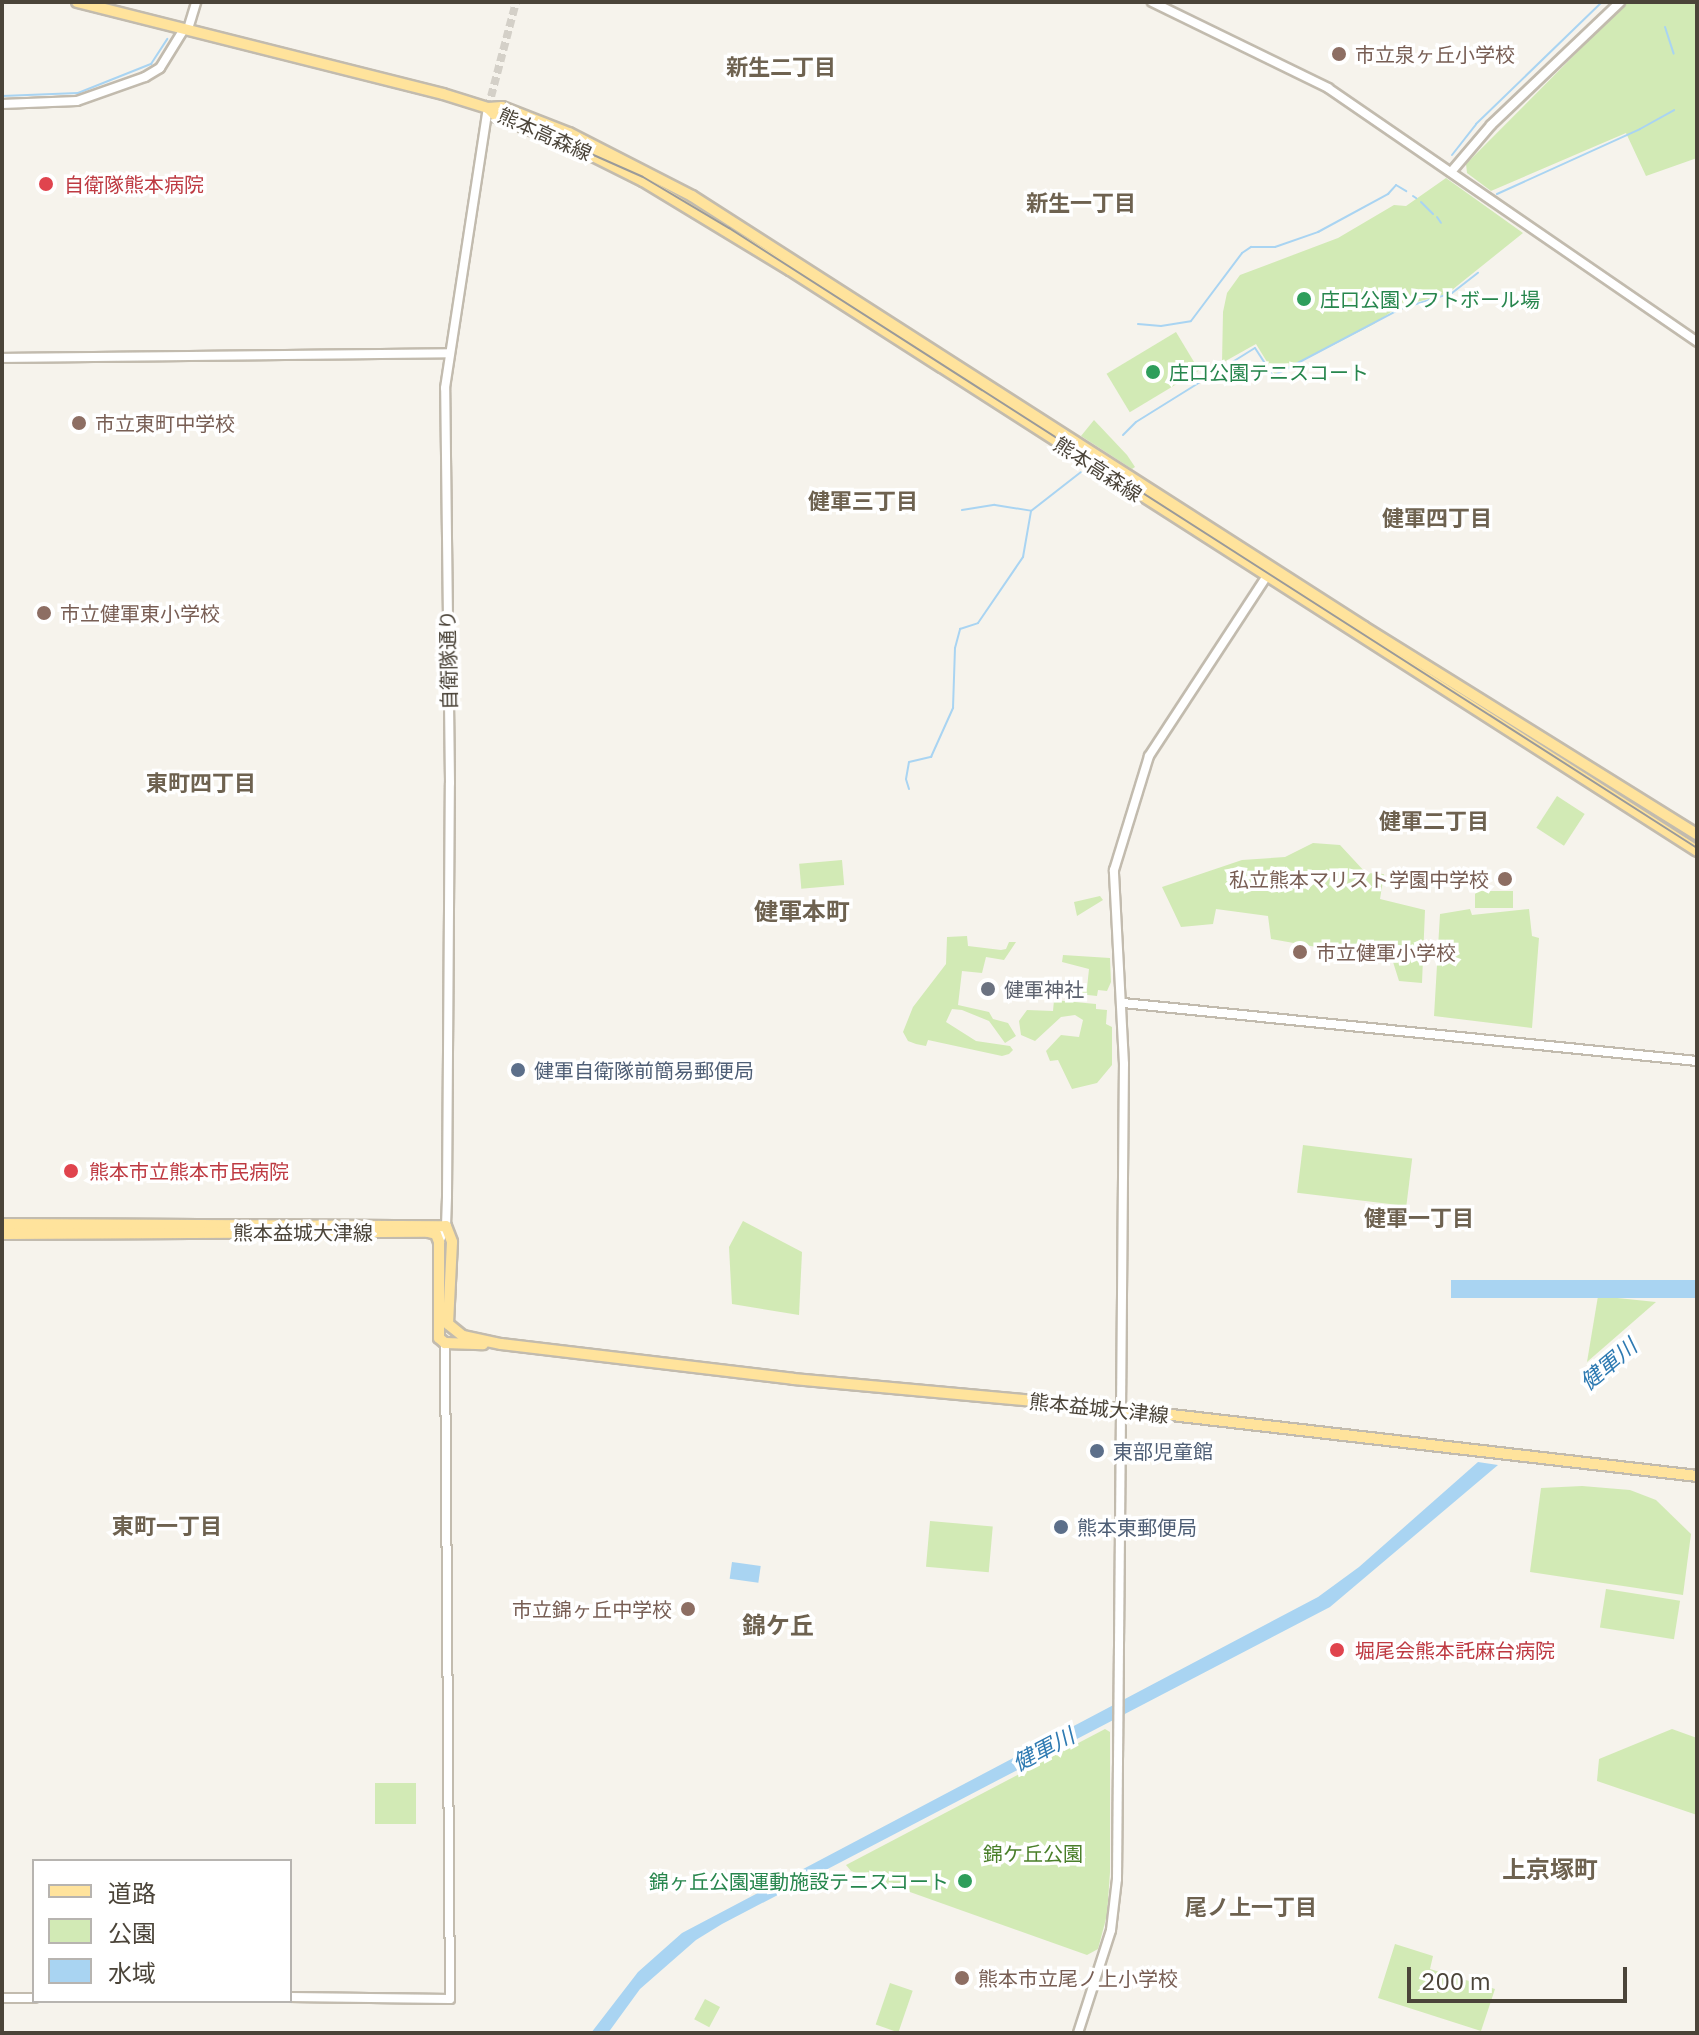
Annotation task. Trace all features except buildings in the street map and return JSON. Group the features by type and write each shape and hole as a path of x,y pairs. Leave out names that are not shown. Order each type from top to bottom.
{"main road":[{"name":"熊本高森線","path":"77,2 488,108 502,107 569,133 692,196 1364,627 1697,834"},
{"name":"熊本高森線","path":"488,108 497,117 575,147 687,205 1697,851"},
{"name":"熊本益城大津線","path":"2,1224 446,1220"},
{"path":"445,1343 452,1242 446,1220"},
{"name":"熊本益城大津線","path":"2,1234 428,1232 436,1234 439,1242"},
{"path":"439,1242 437,1332 445,1343"},
{"name":"熊本益城大津線","path":"448,1324 463,1336 501,1344 793,1379 1120,1409 1697,1476"},
{"name":"熊本益城大津線","path":"445,1343 501,1344"}],"street":[{"path":"2,104 77,101 145,77 160,68 186,29 196,2"},
{"path":"1152,2 1328,88 1697,342"},
{"path":"1451,172 1491,125 1620,2"},
{"name":"自衛隊通り","path":"446,1220 450,783 445,388 488,108"},
{"path":"2,358 448,353"},
{"path":"1078,2033 1115,1912 1123,1003 1114,870 1149,756 1266,577"},
{"path":"1123,1003 1697,1061"},
{"path":"439,1242 446,1220"},
{"path":"292,1997 450,1999 445,1343"},
{"path":"2,1998 32,1998"}],"green space":[{"path":"1627,2 1697,2 1697,158 1646,176 1626,133 1491,191 1467,173 1466,164"},
{"path":"1446,178 1523,233 1447,294 1398,307 1374,324 1275,375 1256,344 1222,363 1223,312 1227,293 1240,275 1338,238 1394,205 1406,206"},
{"name":"庄口公園テニスコート","path":"1176,332 1199,371 1130,412 1107,374"},
{"path":"1094,420 1135,467 1132,469 1081,436"},
{"path":"1557,796 1585,814 1564,846 1536,828"},
{"path":"1313,843 1340,845 1366,873 1384,874 1380,899 1425,910 1422,983 1399,981 1388,946 1345,952 1271,939 1268,916 1216,909 1213,924 1181,927 1162,887 1242,860 1285,857"},
{"path":"842,860 844,885 801,889 799,864"},
{"path":"1475,891 1513,891 1513,908 1475,908"},
{"path":"1100,896 1103,900 1077,916 1074,902"},
{"path":"1470,909 1472,915 1529,909 1532,936 1539,938 1532,1028 1434,1016 1440,914"},
{"path":"967,936 968,946 1001,950 1006,949 1009,942 1016,942 1004,960 986,957 982,973 962,971 958,1005 989,1012 993,1019 1008,1023 1016,1036 1005,1043 989,1021 962,1010 952,1009 946,1022 976,1041 1010,1046 1013,1050 1009,1054 1002,1056 928,1040 926,1046 916,1044 908,1041 903,1032 913,1007 946,964 947,937"},
{"path":"1063,955 1110,958 1111,982 1107,991 1098,990 1097,996 1061,992 1087,988 1089,969 1062,962"},
{"path":"1054,1000 1096,1004 1096,1009 1107,1010 1106,1024 1112,1027 1112,1065 1097,1083 1072,1089 1058,1060 1050,1061 1046,1051 1061,1035 1079,1037 1083,1020 1075,1015 1061,1017 1035,1041 1021,1035 1019,1021 1027,1010 1053,1011"},
{"path":"1303,1145 1412,1158 1406,1206 1297,1193"},
{"path":"743,1221 802,1252 799,1315 732,1304 729,1247"},
{"path":"1598,1296 1656,1302 1587,1362"},
{"path":"1582,1486 1630,1490 1656,1500 1691,1534 1683,1595 1530,1572 1541,1488"},
{"path":"930,1521 993,1526 989,1572 926,1567"},
{"path":"1606,1589 1680,1601 1674,1639 1600,1628"},
{"name":"錦ケ丘公園","path":"1105,1729 1110,1732 1107,1915 1098,1949 1087,1955 851,1871 846,1865"},
{"path":"1672,1729 1697,1738 1697,1815 1597,1781 1599,1759"},
{"path":"375,1783 416,1783 416,1824 375,1824"},
{"path":"1395,1944 1433,1956 1430,1969 1495,1989 1481,2031 1378,1998"},
{"path":"890,1983 913,1991 898,2032 876,2025"},
{"path":"705,1999 720,2007 709,2027 694,2019"}],"water":[{"path":"1451,1280 1697,1280 1697,1298 1451,1298"},
{"name":"健軍川","path":"1478,1462 1498,1465 1330,1607 722,1924 696,1940 640,1989 608,2033 591,2033 638,1972 682,1933 1318,1597 1359,1567"},
{"path":"732,1562 761,1566 758,1583 730,1579"}],"waterway":[{"path":"1452,155 1476,124 1602,2"},
{"path":"1665,27 1674,54"},
{"path":"2,96 78,93 151,64 167,39"},
{"path":"1497,194 1640,129 1674,110"},
{"path":"1138,324 1161,326 1191,321 1242,253 1251,247 1275,247 1318,232 1388,194 1396,185 1406,191"},
{"path":"1421,202 1433,214"},
{"path":"1437,217 1441,223"},
{"path":"1123,435 1136,422 1255,348 1273,376 1400,309 1452,293 1478,273"},
{"path":"909,789 906,779 909,762 931,757 953,708 955,648 960,629 978,623 1023,557 1031,511 1081,472"},
{"path":"962,510 995,505 1031,511"}],"tunnel":[{"path":"488,108 516,2"}],"tram line":[{"path":"510,118 643,177 729,228 1697,848"}],"place":[{"name":"市立泉ヶ丘小学校","path":"1339,54"},
{"name":"自衛隊熊本病院","path":"46,184"},
{"name":"庄口公園ソフトボール場","path":"1304,299"},
{"name":"庄口公園テニスコート","path":"1153,372"},
{"name":"市立東町中学校","path":"79,423"},
{"name":"市立健軍東小学校","path":"44,613"},
{"name":"私立熊本マリスト学園中学校","path":"1505,879"},
{"name":"市立健軍小学校","path":"1300,952"},
{"name":"健軍神社","path":"988,989"},
{"name":"健軍自衛隊前簡易郵便局","path":"518,1070"},
{"name":"熊本市立熊本市民病院","path":"71,1171"},
{"name":"東部児童館","path":"1097,1451"},
{"name":"熊本東郵便局","path":"1061,1527"},
{"name":"市立錦ヶ丘中学校","path":"688,1609"},
{"name":"堀尾会熊本託麻台病院","path":"1337,1650"},
{"name":"錦ヶ丘公園運動施設テニスコート","path":"965,1881"},
{"name":"熊本市立尾ノ上小学校","path":"962,1978"}],"district":[{"name":"新生二丁目","path":"781,67"},
{"name":"新生一丁目","path":"1081,203"},
{"name":"健軍三丁目","path":"863,501"},
{"name":"健軍四丁目","path":"1437,518"},
{"name":"東町四丁目","path":"201,783"},
{"name":"健軍二丁目","path":"1434,821"},
{"name":"健軍本町","path":"802,912"},
{"name":"健軍一丁目","path":"1419,1218"},
{"name":"東町一丁目","path":"167,1526"},
{"name":"錦ケ丘","path":"778,1626"},
{"name":"上京塚町","path":"1550,1870"},
{"name":"尾ノ上一丁目","path":"1251,1907"}]}
